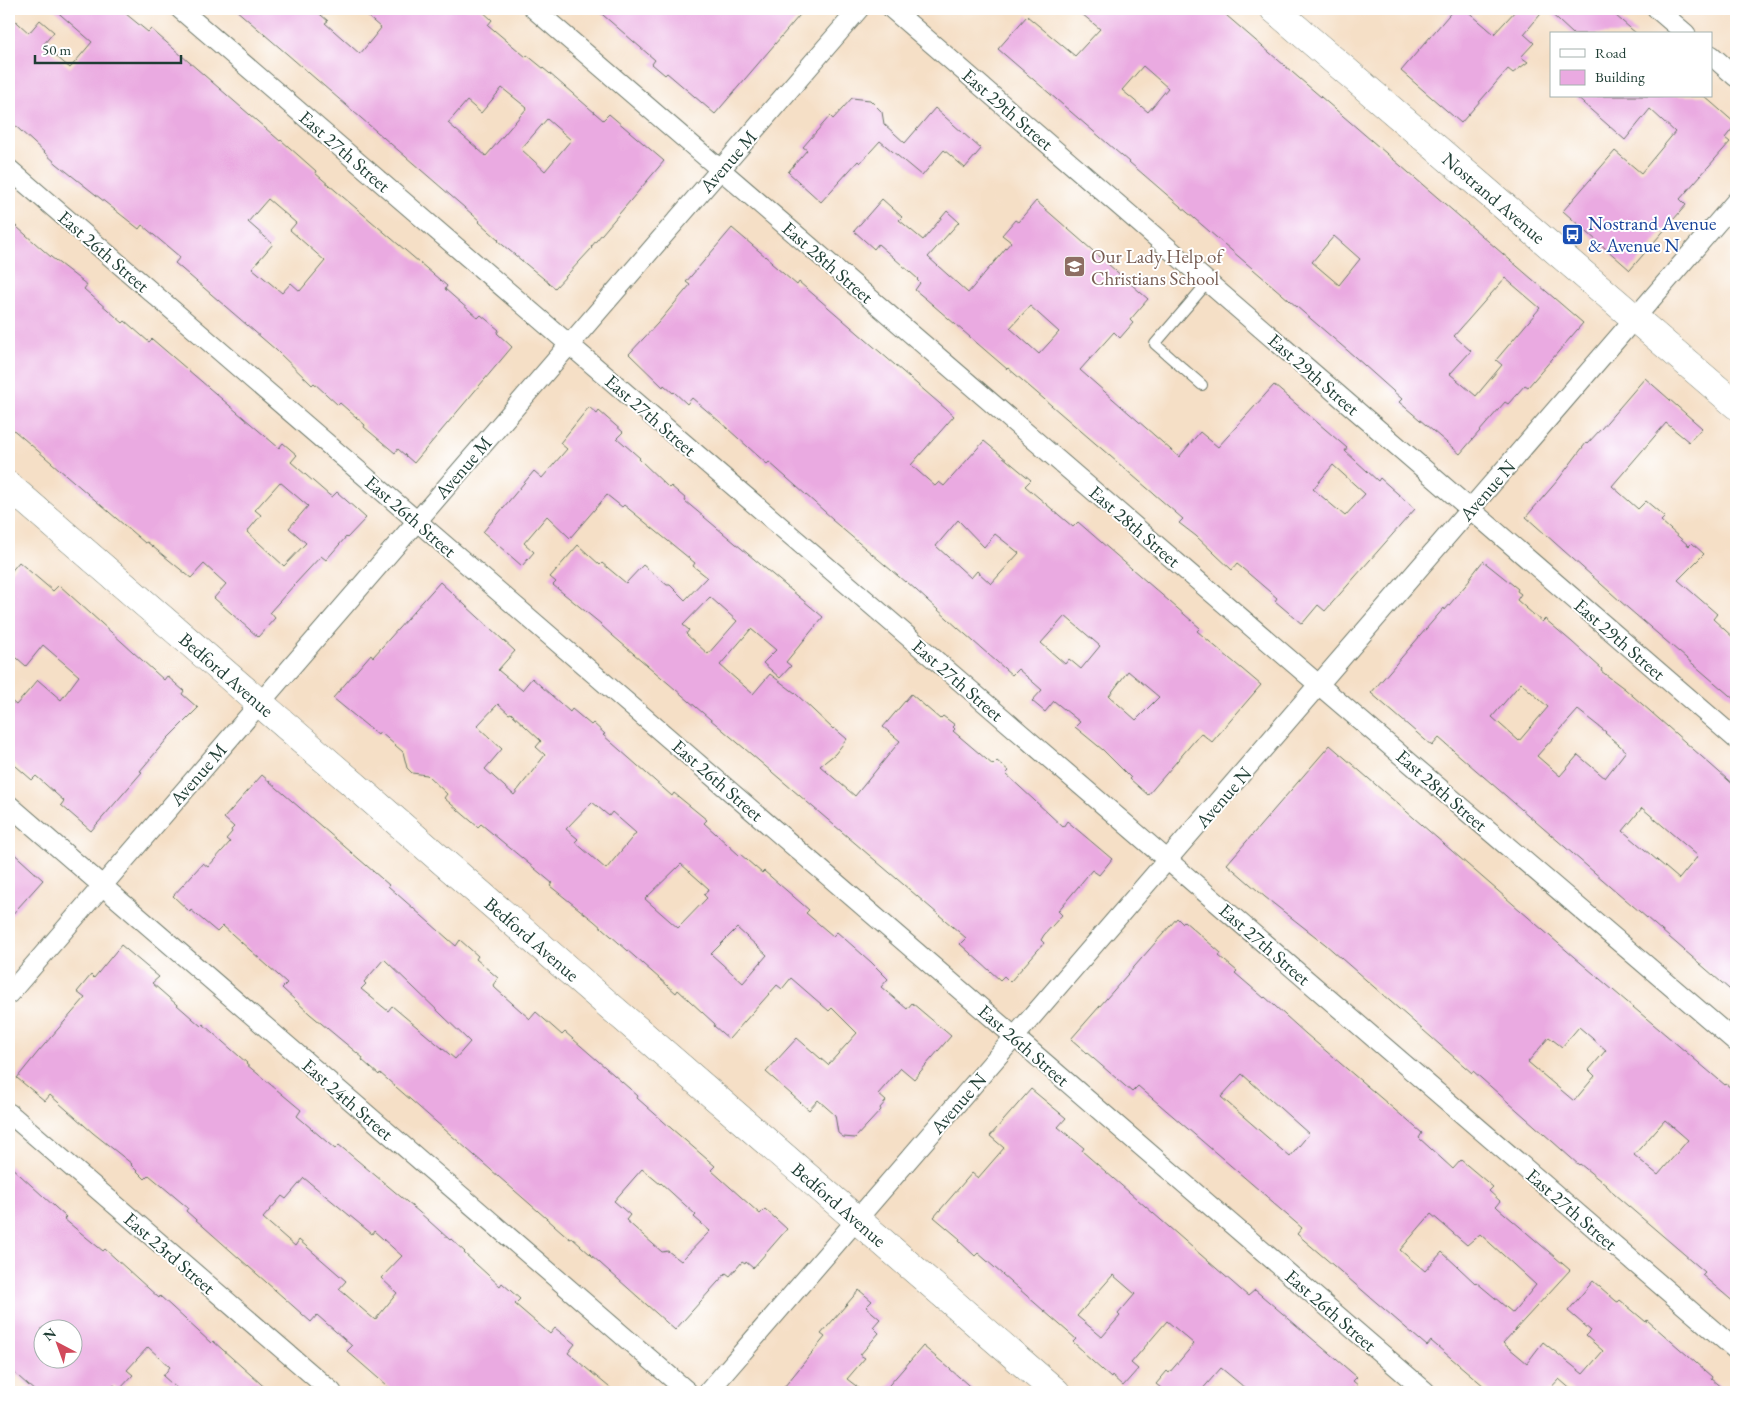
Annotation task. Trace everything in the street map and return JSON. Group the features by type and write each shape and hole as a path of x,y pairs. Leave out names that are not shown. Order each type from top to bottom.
{"main road":[{"name":"Nostrand Avenue","path":"1274,9 1736,405"},
{"name":"Bedford Avenue","path":"9,486 1056,1392"}],"street":[{"name":"East 27th Street","path":"180,9 1736,1350"},
{"name":"East 28th Street","path":"534,9 1736,1042"},
{"name":"Avenue M","path":"9,994 859,9"},
{"name":"East 29th Street","path":"892,9 1736,739"},
{"path":"1657,9 1684,32"},
{"path":"1712,56 1736,77"},
{"name":"East 26th Street","path":"9,169 1426,1392"},
{"name":"Avenue N","path":"708,1392 1736,201"},
{"name":"East 24th Street","path":"9,805 688,1392"},
{"name":"East 23rd Street","path":"9,1113 332,1392"}],"lane":[{"path":"1202,385 1155,344 1208,282"}],"building":[{"path":"54,9 120,9 148,32 151,29 447,286 445,289 478,318 481,315 499,330 497,333 512,347 414,463 398,449 395,453 364,427 365,425 340,403 338,405 314,383 312,385 276,350 175,263 180,257 142,225 139,229 57,164 9,120 9,15 29,33 40,20 54,32 43,45 70,68 92,42","holes":["268,199 296,223 290,230 325,261 300,291 291,283 282,293 252,268 273,244 248,222"]},
{"path":"235,9 314,9 328,21 325,23 360,54 381,28 359,9 480,9 492,20 488,25 526,57 527,55 603,120 609,114 664,161 592,248 555,288 498,241 480,221","holes":["502,88 527,108 486,156 448,123 467,101 481,113","547,119 571,140 545,171 521,149"]},
{"path":"596,9 805,9 715,114 667,73 665,75 652,64 655,60"},
{"path":"1076,9 1219,9 1583,323 1528,387 1525,385 1508,404 1505,402 1460,454 1399,402 1402,399 1355,357 998,49 1027,16 1075,56 1100,29","holes":["1143,66 1168,88 1148,112 1122,90","1334,236 1360,259 1339,285 1312,262","1505,278 1540,308 1496,360 1502,365 1476,396 1450,374 1471,351 1454,336"]},
{"path":"1454,9 1465,9 1494,34 1517,9 1545,9 1524,34 1534,43 1521,57 1528,62 1513,73 1508,69 1461,123 1401,71"},
{"path":"1546,9 1608,9 1635,32 1571,32"},
{"path":"852,98 870,100 882,112 884,124 905,143 935,108 981,149 965,168 944,150 922,176 880,141 860,163 858,161 821,202 788,172 807,150 803,147 830,116 833,119"},
{"path":"1577,98 1706,98 1736,124 1725,138 1730,142 1680,199 1686,205 1630,270 1563,211 1615,151 1641,173 1675,132 1650,109 1625,140"},
{"path":"882,199 902,217 899,220 923,240 947,211 959,222 928,257 968,293 1011,242 1002,235 1015,220 1018,222 1036,201 1148,299 1130,320 1133,323 1120,338 1114,332 1080,370 1179,457 1200,432 1218,447 1274,385 1347,448 1345,451 1378,481 1380,478 1415,509 1325,611 1318,605 1302,624 1275,601 1277,598 1237,564 1232,570 1196,536 1179,523 1183,519 915,290 920,283 918,279 878,244 874,249 854,231","holes":["1030,306 1059,332 1039,354 1010,328","1333,465 1365,494 1345,516 1313,489"]},
{"path":"9,220 51,257 87,285 84,289 123,323 125,321 149,342 152,339 279,448 283,443 297,455 291,462 329,495 332,497 337,492 366,518 326,560 321,556 295,584 270,612 275,618 258,637 214,598 226,584 204,564 191,578 147,542 145,543 9,426","holes":["280,482 308,506 289,528 306,543 284,566 247,532 261,515 255,510"]},
{"path":"732,228 797,285 799,282 954,416 911,465 935,486 939,482 944,486 984,441 1031,480 1025,486 1073,527 1078,522 1200,628 1197,631 1261,685 1212,742 1201,733 1148,795 1103,750 1075,727 1080,722 1054,701 1045,712 1032,701 1042,690 1018,669 1012,675 906,581 832,520 769,462 767,464 692,398 687,404 674,392 664,385 663,387 629,354 690,285 686,282","holes":["958,520 984,547 995,534 1019,553 991,584 977,571 971,578 936,546","1065,616 1100,646 1081,669 1069,659 1065,664 1041,643","1128,671 1159,697 1136,720 1109,696"]},
{"path":"1645,378 1702,428 1689,442 1666,423 1612,486 1638,509 1646,501 1665,517 1661,521 1689,546 1692,543 1704,554 1678,580 1717,614 1713,619 1736,640 1736,701 1526,517 1558,480 1586,443 1601,429"},
{"path":"589,407 597,414 599,411 623,432 617,438 640,458 669,488 671,486 686,499 685,501 823,617 786,662 791,666 780,678 763,663 776,650 751,629 720,665 753,694 770,674 795,693 833,729 847,739 835,754 820,766 855,796 900,741 883,727 911,694 940,719 943,716 955,725 953,731 993,765 997,761 1009,771 1006,774 1063,827 1067,821 1112,859 1099,875 1092,870 1058,911 1062,915 1044,935 1041,940 1044,943 1010,982 1004,976 1000,980 960,944 966,938 601,624 553,585 556,582 550,577 578,545 600,565 602,563 626,583 643,565 667,585 670,585 685,600 707,577 693,566 695,563 624,505 622,507 607,495 570,538 547,516 524,543 534,552 522,566 483,532 534,471 542,478 567,449 560,443","holes":["710,597 737,621 708,654 686,634 689,630 683,625"]},
{"path":"1483,561 1518,589 1517,591 1521,594 1517,600 1542,622 1545,619 1572,642 1602,669 1601,671 1625,689 1736,787 1736,995 1439,738 1432,746 1371,693 1444,608 1445,610","holes":["1521,683 1548,707 1519,741 1492,717","1578,710 1626,751 1605,778 1578,755 1560,776 1537,756","1642,808 1698,856 1679,879 1623,831"]},
{"path":"19,562 53,591 59,585 164,680 167,676 184,691 182,694 198,708 168,738 140,771 142,772 91,831 61,805 64,801 36,776 32,780 9,760 9,699 16,705 38,680 61,700 79,676 43,645 26,666 9,651 9,574"},
{"path":"440,582 515,651 498,670 522,690 532,678 570,712 572,709 591,725 593,723 605,734 603,735 672,796 674,793 707,820 704,823 739,855 762,873 764,871 809,910 806,913 833,936 837,932 871,962 888,979 881,987 907,1009 912,1003 951,1036 914,1079 901,1068 878,1094 886,1101 880,1108 881,1110 855,1138 843,1137 838,1133 835,1115 818,1100 809,1110 766,1072 797,1038 828,1065 857,1033 832,1008 829,1011 791,978 782,989 777,985 729,1039 678,990 676,993 594,921 550,886 552,883 481,824 478,827 444,798 447,794 427,775 412,773 407,768 403,752 380,732 378,735 333,698 371,654 373,657","holes":["498,704 509,714 511,713 541,741 536,747 545,755 514,795 485,769 502,749 477,726","592,802 609,816 612,812 636,833 606,869 575,842 578,839 566,829","681,864 709,889 704,895 707,898 678,928 645,899","737,928 767,955 743,983 711,954"]},
{"path":"1330,745 1574,957 1725,1085 1736,1092 1736,1304 1702,1275 1705,1272 1607,1186 1579,1165 1325,944 1265,897 1227,864","holes":["1579,1027 1606,1050 1589,1070 1595,1076 1574,1101 1528,1062 1549,1037 1562,1047","1665,1120 1688,1140 1658,1175 1634,1155"]},
{"path":"262,775 456,946 460,940 478,956 476,959 498,978 493,985 495,988 530,1019 536,1012 562,1035 565,1032 715,1166 711,1170 760,1214 765,1209 787,1229 753,1268 746,1262 745,1264 742,1262 730,1276 726,1273 675,1330 572,1238 570,1239 310,1014 282,988 287,983 223,926 217,932 191,910 190,912 173,896 203,863 208,867 230,842 226,839 234,827 224,818","holes":["384,959 470,1042 455,1059 392,1006 388,1011 361,989 366,984 364,982","642,1169 661,1183 696,1215 694,1217 710,1231 681,1261 668,1251 662,1252 626,1220 630,1215 614,1201"]},
{"path":"9,849 43,880 9,918"},
{"path":"1177,918 1182,923 1184,921 1221,953 1219,956 1237,971 1235,973 1422,1133 1419,1138 1453,1169 1461,1160 1493,1187 1489,1191 1500,1201 1496,1206 1570,1270 1503,1343 1527,1363 1543,1342 1583,1374 1603,1351 1586,1336 1591,1331 1568,1311 1593,1281 1616,1301 1620,1300 1646,1322 1647,1320 1727,1392 1574,1392 1559,1379 1547,1392 1491,1392 1431,1341 1427,1346 1297,1234 1302,1228 1138,1086 1132,1092 1071,1039","holes":["1242,1074 1309,1134 1290,1157 1221,1097","1431,1214 1467,1245 1480,1234 1536,1285 1513,1313 1475,1283 1442,1252 1425,1271 1400,1250"]},
{"path":"121,945 159,977 152,983 201,1026 203,1024 246,1064 301,1110 297,1116 335,1149 339,1145 451,1239 500,1286 502,1283 520,1299 515,1304 550,1334 555,1328 575,1344 568,1353 615,1392 394,1392 347,1351 352,1346 317,1315 311,1322 186,1211 188,1208 149,1175 145,1179 132,1164 50,1095 45,1101 17,1078 85,998 77,992 91,975 94,978","holes":["304,1178 372,1234 374,1231 402,1256 381,1278 397,1293 375,1320 339,1289 346,1281 299,1240 295,1246 263,1218 282,1196 286,1199"]},
{"path":"1031,1089 1066,1118 1058,1127 1084,1148 1082,1151 1248,1296 1255,1290 1357,1377 1353,1381 1366,1392 1250,1392 1221,1368 1200,1392 1166,1392 1156,1384 1167,1371 1169,1373 1194,1344 1167,1321 1131,1363 1138,1369 1123,1386 1112,1376 1111,1378 1073,1342 1076,1339 978,1253 975,1256 959,1241 960,1239 934,1217 972,1173 978,1178 1004,1148 990,1136","holes":["1113,1275 1135,1294 1102,1337 1077,1316"]},
{"path":"9,1165 66,1217 64,1219 103,1251 105,1249 159,1298 160,1296 211,1343 213,1341 270,1392 181,1392 163,1376 170,1367 148,1347 127,1370 133,1375 119,1390 114,1385 108,1392 36,1392 9,1368"},
{"path":"859,1290 872,1301 866,1307 880,1319 873,1327 879,1333 860,1355 865,1358 847,1379 864,1392 780,1392 825,1337 821,1334"},
{"path":"923,1346 950,1369 976,1392 883,1392"}],"place":[{"name":"Nostrand Avenue & Avenue N","path":"1572,234"},
{"name":"Our Lady Help of Christians School","path":"1075,267"}]}
